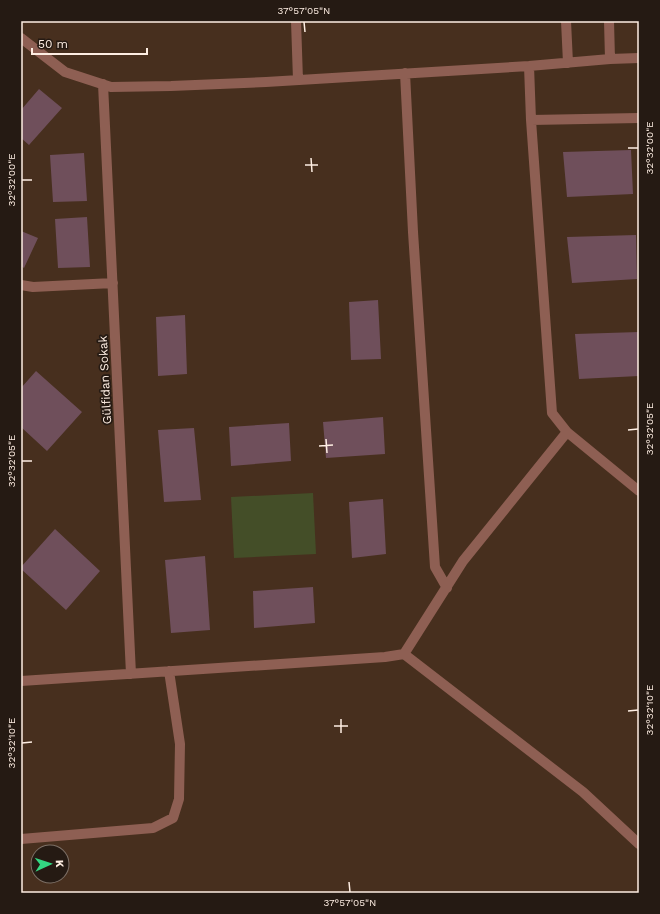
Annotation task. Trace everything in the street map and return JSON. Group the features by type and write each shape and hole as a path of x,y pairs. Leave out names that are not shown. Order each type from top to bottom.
{"street":[{"path":"296,21 298,80"},
{"path":"566,21 568,63"},
{"path":"608,21 610,59"},
{"path":"21,38 65,72 111,87 171,86 298,80 639,58"},
{"path":"529,66 531,120 552,413 567,432 639,491"},
{"path":"405,73 413,232 435,567 447,588"},
{"name":"Gülfidan Sokak","path":"103,84 131,674"},
{"path":"531,120 639,118"},
{"path":"21,286 33,287 113,283"},
{"path":"404,654 464,561 567,432"},
{"path":"21,681 385,657 404,654 583,792 639,844"},
{"path":"21,839 153,828 173,818 179,800 180,744 169,671"}],"green space":[{"path":"313,493 316,554 234,558 231,497"}],"building":[{"path":"39,89 62,108 29,145 21,138 21,110"},
{"path":"631,150 633,194 567,197 563,152"},
{"path":"84,153 87,201 53,202 50,155"},
{"path":"87,217 90,267 58,268 55,219"},
{"path":"21,231 38,238 24,268 21,266"},
{"path":"636,235 637,279 572,283 567,237"},
{"path":"378,300 381,359 351,360 349,302"},
{"path":"185,315 187,374 158,376 156,317"},
{"path":"639,332 639,376 579,379 575,334"},
{"path":"36,371 82,412 47,451 21,427 21,388"},
{"path":"383,417 385,454 326,458 323,422"},
{"path":"289,423 291,461 231,466 229,427"},
{"path":"194,428 201,500 164,502 158,430"},
{"path":"383,499 386,554 352,558 349,502"},
{"path":"55,529 100,571 66,610 21,569 21,567"},
{"path":"205,556 210,630 171,633 165,560"},
{"path":"313,587 315,623 254,628 253,591"}]}
